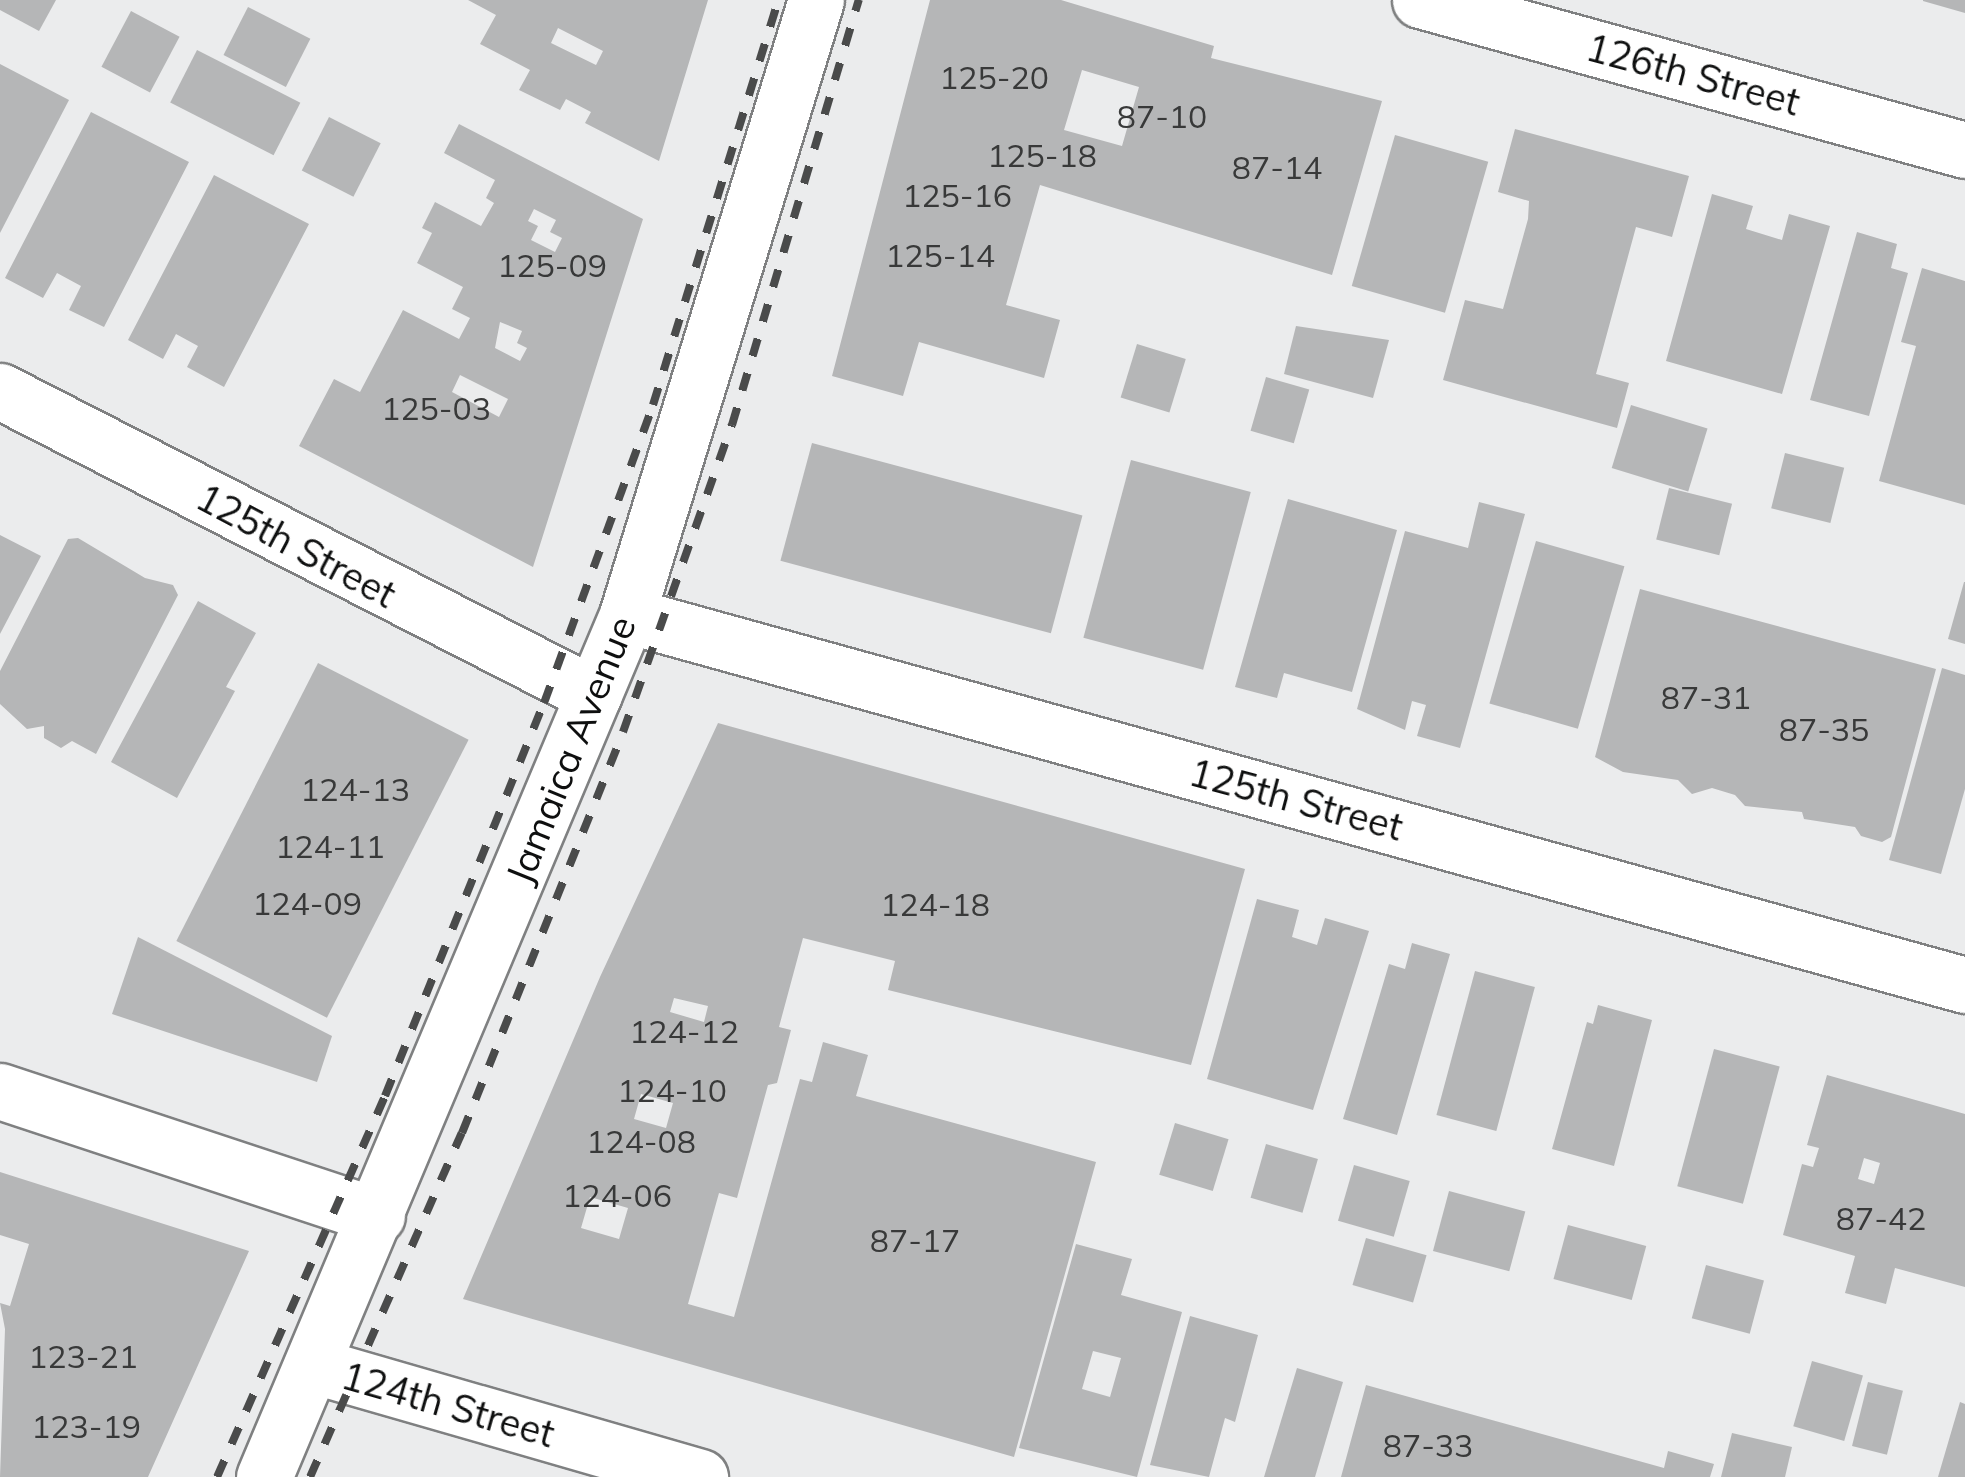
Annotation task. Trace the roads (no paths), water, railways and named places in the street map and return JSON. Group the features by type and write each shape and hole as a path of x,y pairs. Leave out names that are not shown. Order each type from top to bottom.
{"street":[{"name":"Jamaica Avenue","path":"264,1477 627,615 816,0"},
{"name":"126th Street","path":"1420,0 1965,150"},
{"name":"125th Street","path":"0,391 594,695"},
{"name":"125th Street","path":"627,615 1965,986"},
{"path":"0,1091 376,1216"},
{"name":"124th Street","path":"312,1365 700,1477"}],"railway":[{"path":"217,1477 385,1096 544,703 653,405 778,0"},
{"path":"310,1477 462,1133 623,732 732,425 859,0"}]}
